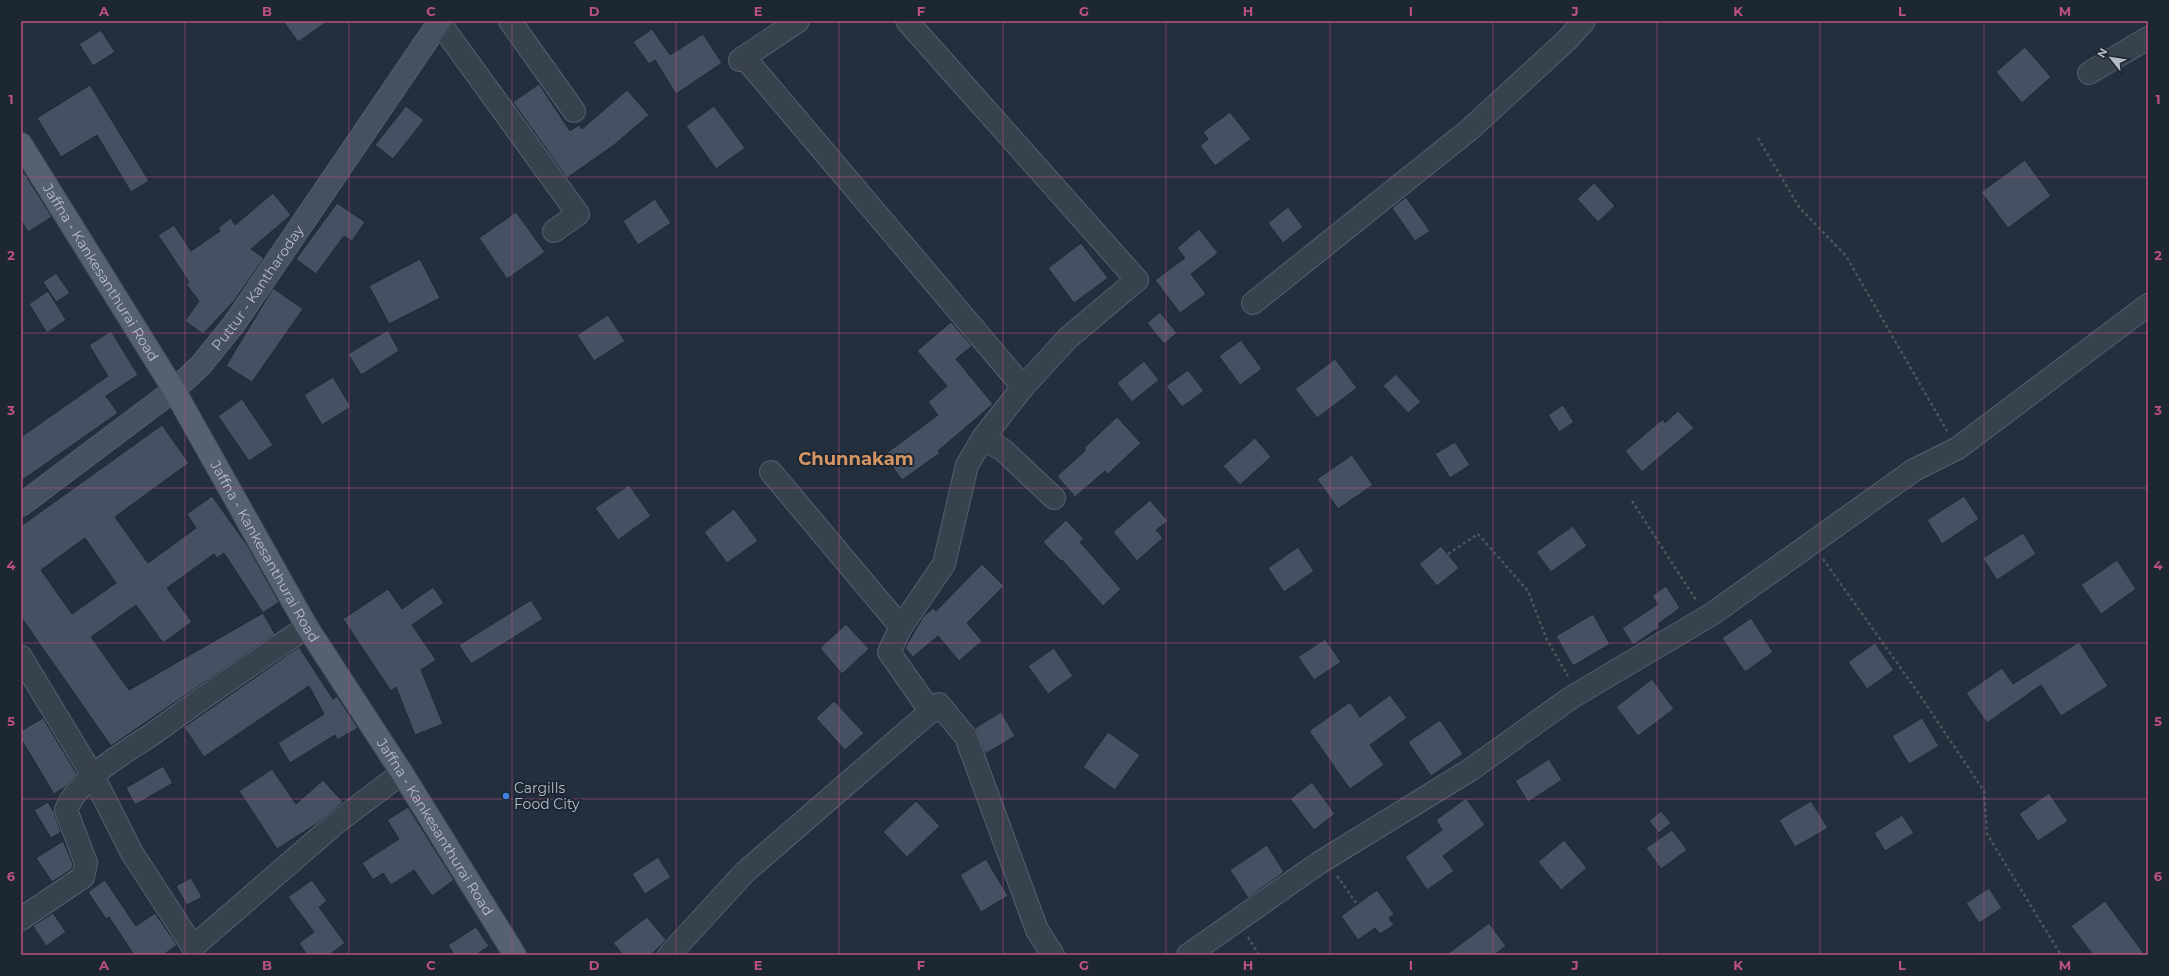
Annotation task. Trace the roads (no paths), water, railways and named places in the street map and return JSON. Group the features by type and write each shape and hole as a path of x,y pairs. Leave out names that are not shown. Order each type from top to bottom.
{"main road":[{"name":"Puttur - Kantharoday","path":"21,505 174,390 201,365 234,324 439,22"},
{"name":"Jaffna - Kankesanthurai Road","path":"21,144 174,390 307,627 402,772 516,955"}],"street":[{"path":"510,21 574,110"},
{"path":"798,21 742,58 1023,387"},
{"path":"907,21 1136,280 1069,337 1023,387 983,438 967,464 944,564 901,627 889,652 931,712"},
{"path":"1253,303 1469,130 1566,41 1584,21"},
{"path":"439,22 578,214 554,231"},
{"path":"2089,73 2148,38"},
{"path":"1188,955 1325,859 1470,770 1579,693 1707,617 1914,470 1958,448 2148,305"},
{"path":"983,438 1003,450 1054,498"},
{"path":"771,472 901,627"},
{"path":"21,918 83,877 86,863 66,810 69,802 93,776 215,689 307,627"},
{"path":"21,657 93,776 132,853 190,951 336,823 402,772"},
{"path":"668,955 745,872 939,704 966,737 1037,930 1052,955"}],"place":[{"name":"Cargills Food City","path":"506,796"}],"district":[{"name":"Chunnakam","path":"856,459"}]}
